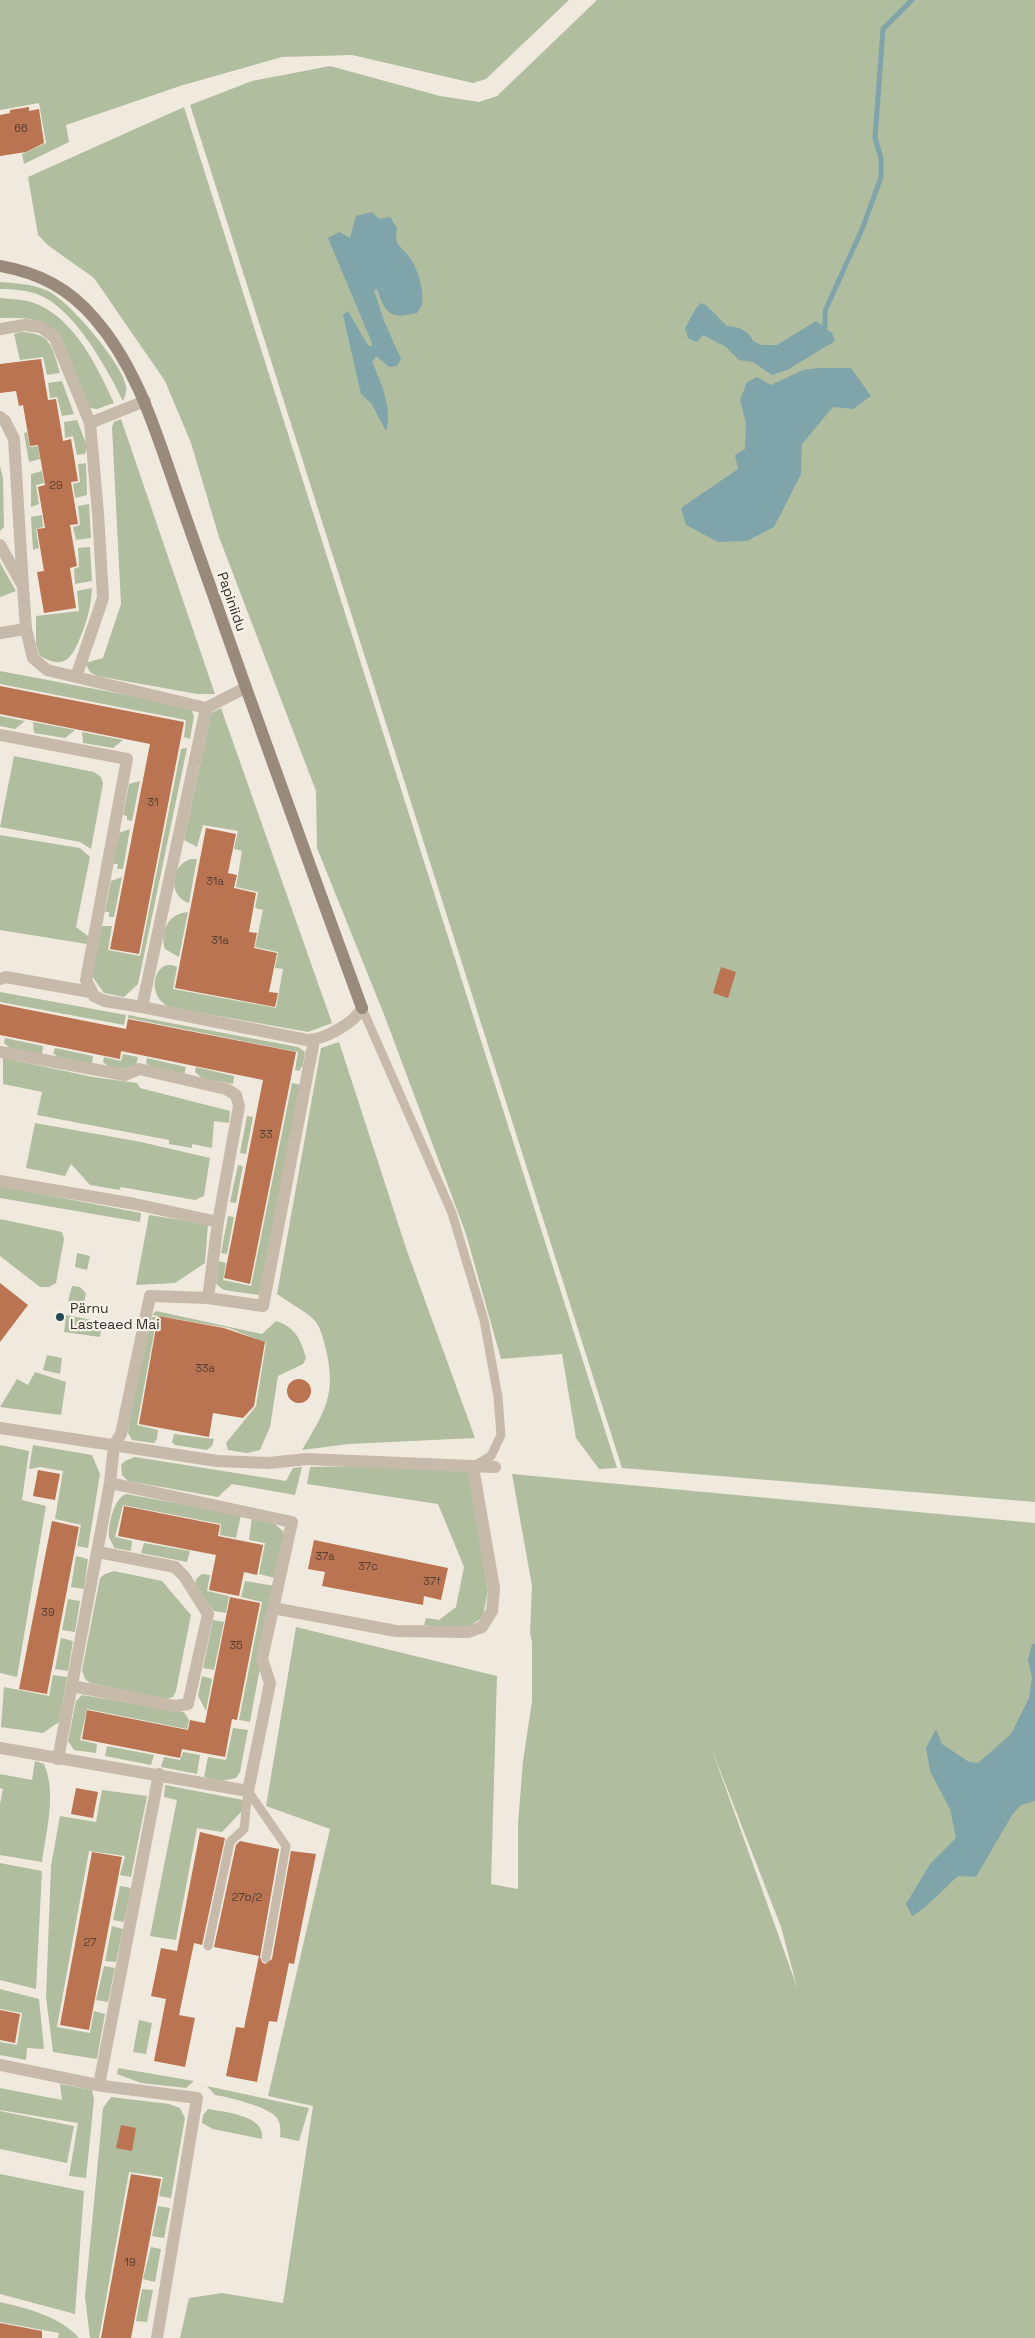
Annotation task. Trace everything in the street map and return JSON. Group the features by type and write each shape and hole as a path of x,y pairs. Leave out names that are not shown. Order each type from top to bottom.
{"street":[{"name":"Papiniidu","path":"0,266 41,277 58,285 76,298 96,320 122,356 145,401 245,688 362,1008"},
{"path":"0,329 24,325 41,327 55,338 90,423 103,598 76,677"},
{"path":"90,423 145,401"},
{"path":"0,417 5,421 14,439 26,629 33,658 47,670 206,708 245,688"},
{"path":"0,545 23,586"},
{"path":"0,633 26,629"},
{"path":"142,1007 206,708"},
{"path":"0,735 127,759 86,980 90,992 94,996 105,1001 307,1040 314,1040 351,1022 362,1008"},
{"path":"0,979 6,977 90,992"},
{"path":"58,1759 98,1552 110,1483 114,1446 121,1434 150,1296 208,1298 263,1306 314,1040"},
{"path":"0,1052 125,1075 139,1069 226,1089 236,1095 239,1106 218,1222 208,1298"},
{"path":"0,1181 135,1204 218,1222"},
{"path":"0,1428 217,1461 269,1463 307,1459 495,1467"},
{"path":"273,1608 396,1631 468,1632 482,1627 492,1611 494,1588 473,1467"},
{"path":"0,1748 159,1774 248,1791 270,1683 262,1659 292,1522 110,1483"},
{"path":"72,1686 174,1706 188,1704 208,1614 184,1576 175,1567 98,1552"},
{"path":"99,2085 159,1774"},
{"path":"0,2066 99,2085 197,2098 158,2338"}],"lane":[{"path":"362,1008 452,1213 484,1320 498,1397 501,1435 491,1456 473,1467"},
{"path":"208,1946 230,1842 244,1829 248,1791"},
{"path":"248,1791 286,1846 266,1958"}],"green space":[{"path":"0,0 569,0 486,79 473,83 352,55 282,57 180,86 66,125 69,142 24,164 22,154 46,143 39,103 0,110"},
{"path":"597,0 1035,0 1035,1502 622,1468 190,105 252,81 330,66 440,96 479,102 497,96"},
{"path":"184,107 617,1468 599,1469 576,1438 562,1354 501,1359 466,1234 385,1017 317,848 316,791 219,537 191,443 165,381 94,278 49,246 38,235 28,177"},
{"path":"0,282 23,284 46,290 56,296 80,318 105,348 122,376 126,386 123,401 98,355 75,323 62,310 48,299 34,293 0,289"},
{"path":"0,298 31,302 59,318 82,344 100,373 114,403 97,409 90,408 63,343 55,331 43,323 25,318 0,318"},
{"path":"21,332 39,335 49,343 60,373 47,375 43,357 20,360 14,334"},
{"path":"62,381 74,414 62,416 57,397 50,398 48,383"},
{"path":"121,419 215,694 197,694 97,676 90,672 85,663 103,658 121,604 112,427 114,422"},
{"path":"77,420 87,446 85,454 77,455 73,436 65,438 64,422"},
{"path":"27,432 30,447 38,446 40,459 29,462 24,433"},
{"path":"86,463 87,495 75,498 73,484 80,482 78,464"},
{"path":"0,466 3,478 4,527 0,531"},
{"path":"42,471 44,483 36,485 39,504 31,507 31,474"},
{"path":"89,504 91,538 76,540 73,527 80,525 78,506"},
{"path":"42,515 43,527 36,529 39,548 33,550 31,517"},
{"path":"90,547 92,581 75,584 74,569 79,567 78,548"},
{"path":"0,563 16,591 0,597"},
{"path":"92,588 90,608 85,626 73,652 69,657 60,662 54,662 39,655 36,644 36,616 79,611 77,591"},
{"path":"0,671 190,707 194,716 190,739 184,737 186,720 0,684"},
{"path":"221,708 332,1023 308,1032 169,1007 161,1001 157,994 155,978 163,967 169,965 177,967 173,989 276,1008 283,969 275,968 278,952 255,947 263,910 255,908 258,892 236,887 242,851 234,849 238,831 203,825 197,847 184,840 211,713"},
{"path":"0,716 25,721 15,729 0,726"},
{"path":"33,722 75,730 65,738 34,733"},
{"path":"82,732 123,740 113,748 83,743"},
{"path":"187,748 138,984 124,997 104,993 92,976 101,926 112,926 108,950 140,956 181,749"},
{"path":"14,756 94,772 101,777 103,784 91,849 80,842 0,827"},
{"path":"140,781 132,821 127,820 127,816 123,815 129,784"},
{"path":"130,829 123,869 117,869 118,864 113,864 119,833"},
{"path":"0,835 80,848 90,857 76,927 88,936 87,944 0,930"},
{"path":"191,859 197,859 189,903 177,894 174,880 179,867"},
{"path":"122,877 114,917 109,917 109,912 105,912 111,881"},
{"path":"188,912 179,957 165,949 163,936 171,919 181,913"},
{"path":"0,992 126,1015 124,1025 0,1002"},
{"path":"128,1015 298,1047 305,1052 303,1065 299,1071 295,1070 298,1052 128,1018"},
{"path":"5,1038 43,1046 42,1054 11,1049 4,1043"},
{"path":"339,1042 407,1251 475,1438 349,1444 302,1450 317,1425 326,1403 330,1379 329,1365 321,1331 315,1321 277,1294 321,1048"},
{"path":"55,1048 93,1056 92,1064 60,1059 53,1053"},
{"path":"123,1054 138,1057 136,1065 115,1068 103,1062 104,1057 121,1061"},
{"path":"3,1058 93,1077 137,1083 140,1088 230,1111 229,1123 214,1121 212,1148 192,1144 192,1148 169,1144 169,1140 37,1115 42,1092 3,1084"},
{"path":"147,1058 186,1067 184,1075 153,1069 146,1063"},
{"path":"196,1067 234,1076 233,1084 202,1078 195,1072"},
{"path":"292,1083 301,1085 259,1295 224,1290 216,1284 219,1261 226,1263 223,1280 251,1286"},
{"path":"247,1116 253,1117 246,1154 240,1153"},
{"path":"35,1123 141,1142 210,1158 204,1196 195,1200 121,1187 119,1190 90,1185 71,1164 65,1176 26,1168"},
{"path":"238,1165 243,1166 236,1203 230,1202"},
{"path":"0,1186 141,1213 140,1222 0,1198"},
{"path":"149,1215 208,1224 205,1263 175,1283 136,1285"},
{"path":"228,1216 234,1217 227,1254 221,1253"},
{"path":"0,1219 62,1232 64,1239 56,1283 49,1287 40,1287 0,1256"},
{"path":"77,1253 90,1256 87,1270 75,1267"},
{"path":"72,1286 80,1287 86,1293 84,1303 68,1301"},
{"path":"156,1311 262,1334 276,1321 293,1330 302,1345 306,1358 303,1364 278,1376 270,1427 260,1450 247,1453 228,1450 226,1443 256,1406 266,1343 229,1328 152,1315"},
{"path":"66,1315 102,1322 100,1337 64,1332"},
{"path":"152,1317 157,1317 137,1425 158,1430 157,1439 154,1443 132,1440 128,1433 130,1413"},
{"path":"47,1355 62,1358 60,1374 43,1370"},
{"path":"35,1372 66,1382 61,1415 0,1407 17,1379 28,1385"},
{"path":"174,1434 214,1439 212,1446 207,1450 175,1445 172,1442"},
{"path":"0,1445 29,1451 22,1500 46,1506 17,1677 0,1673"},
{"path":"33,1445 92,1455 100,1474 88,1548 77,1546 81,1525 55,1519 63,1471 40,1467 29,1469"},
{"path":"135,1457 286,1481 293,1468 302,1467 295,1495 232,1484 218,1497 128,1481 122,1475 121,1465"},
{"path":"362,1466 468,1470 488,1589 483,1617 468,1627 455,1630 424,1625 426,1618 439,1620 456,1607 464,1567 438,1504 307,1484 310,1467"},
{"path":"512,1474 1035,1523 1035,2338 180,2338 189,2298 222,2293 283,2303 313,2106 268,2096 330,1829 266,1806 296,1627 497,1676 491,1884 518,1889 518,1824 523,1761 532,1701 532,1642 530,1634 532,1586","holes":["711,1747 781,1927 797,1987"]},
{"path":"126,1494 241,1515 236,1538 220,1535 221,1524 123,1505 115,1537 132,1541 131,1551 114,1548 109,1537 111,1519 118,1501"},
{"path":"252,1517 271,1521 283,1531 284,1537 275,1578 259,1574 265,1543 249,1540"},
{"path":"144,1543 190,1551 187,1562 141,1553"},
{"path":"76,1556 88,1559 84,1589 71,1587"},
{"path":"114,1571 162,1581 191,1615 176,1691 173,1697 166,1699 90,1683 85,1679 82,1670 100,1578"},
{"path":"202,1574 210,1575 207,1591 229,1596 226,1613 214,1611 195,1587 196,1579"},
{"path":"245,1581 275,1586 250,1722 239,1720 262,1602 241,1597"},
{"path":"68,1599 80,1601 75,1632 62,1630"},
{"path":"213,1620 224,1622 214,1670 203,1668"},
{"path":"61,1638 73,1641 68,1671 55,1669"},
{"path":"53,1675 67,1677 59,1722 43,1733 1,1727 4,1687 49,1696"},
{"path":"202,1676 212,1679 206,1711 198,1696"},
{"path":"82,1695 184,1712 189,1720 187,1729 87,1709 80,1740 97,1744 96,1753 74,1750 68,1741 76,1701"},
{"path":"233,1728 248,1730 240,1772 236,1778 221,1781 204,1777 208,1757 226,1760"},
{"path":"107,1746 154,1755 151,1765 105,1756"},
{"path":"183,1752 200,1755 197,1774 161,1767 164,1757 180,1760"},
{"path":"35,1761 44,1764 50,1788 49,1813 42,1862 0,1855 0,1804 3,1789 0,1788 0,1774 32,1780"},
{"path":"165,1785 243,1800 242,1811 222,1832 197,1828 176,1940 150,1936 177,1800 164,1797"},
{"path":"102,1790 147,1796 131,1877 120,1875 125,1856 89,1851 57,2027 90,2033 94,2011 105,2014 97,2059 53,2052 46,1997 51,1866 60,1816 96,1822"},
{"path":"0,1863 42,1871 36,1989 0,1980"},
{"path":"120,1886 131,1888 124,1922 113,1920"},
{"path":"112,1926 123,1929 116,1962 105,1961"},
{"path":"104,1966 115,1968 108,2002 96,2000"},
{"path":"0,1989 39,1999 44,2049 27,2048 26,2060 0,2055 0,2042 17,2045 22,2013 0,2009"},
{"path":"139,2020 152,2023 146,2054 133,2052"},
{"path":"118,2068 194,2081 186,2088 141,2083 117,2074"},
{"path":"60,2084 92,2090 94,2100 86,2178 69,2176 78,2123 0,2110 0,2088 62,2100"},
{"path":"207,2086 309,2108 299,2141 280,2137 279,2122 274,2115 263,2108 215,2095"},
{"path":"111,2097 169,2104 180,2108 185,2118 171,2198 159,2196 163,2177 129,2172 99,2338 90,2338 85,2297 103,2108"},
{"path":"208,2109 233,2113 251,2120 258,2125 262,2139 213,2129 202,2123 203,2115"},
{"path":"0,2111 74,2126 67,2163 0,2149"},
{"path":"0,2174 84,2191 75,2314 0,2294"},
{"path":"158,2206 170,2208 164,2238 152,2236"},
{"path":"151,2247 161,2249 155,2282 143,2279"},
{"path":"142,2289 153,2290 147,2322 136,2321"},
{"path":"0,2302 43,2314 63,2324 79,2338 58,2338 59,2333 0,2322"}],"water":[{"path":"372,212 379,219 390,217 397,228 398,244 414,265 422,293 422,304 417,313 395,315 386,310 377,289 374,290 384,321 401,359 397,366 389,367 376,356 372,362 387,405 388,423 386,431 371,403 361,394 343,315 348,311 367,344 371,347 372,343 328,238 339,232 350,238 356,216"},
{"path":"701,303 706,305 727,326 743,330 749,334 753,341 762,345 777,345 816,321 832,333 835,341 787,370 772,375 753,362 739,360 726,347 703,335 697,342 688,338 685,328"},
{"path":"851,368 871,396 853,409 833,407 802,444 801,474 774,527 747,541 718,542 686,525 681,508 738,469 735,455 745,449 746,423 740,400 747,382 757,377 771,385 803,370"},
{"path":"1032,1644 1035,1644 1035,1801 1021,1805 1012,1815 976,1877 958,1876 929,1904 912,1916 906,1904 930,1864 956,1838 950,1809 930,1771 926,1748 936,1729 942,1744 969,1762 978,1763 1011,1734 1029,1698 1032,1678 1028,1660"}],"building":[{"path":"29,107 29,111 39,109 44,143 26,152 0,156 0,115 10,113 10,110"},
{"path":"41,359 48,400 56,399 63,441 71,439 78,481 71,482 78,524 70,525 77,566 70,568 76,608 44,613 37,572 44,571 37,529 45,528 38,487 45,485 38,445 30,446 23,405 19,406 16,391 0,393 0,364"},
{"path":"0,686 184,722 139,954 110,949 150,744 0,714"},
{"path":"206,828 236,834 228,873 237,875 234,888 256,893 249,932 257,933 254,948 277,953 269,992 278,993 275,1007 175,988"},
{"path":"721,967 736,972 728,998 713,993"},
{"path":"0,1004 126,1029 128,1019 296,1052 250,1284 224,1278 263,1080 121,1051 120,1059 0,1035"},
{"path":"0,1283 28,1305 0,1342"},
{"path":"158,1316 224,1328 265,1342 254,1406 243,1418 213,1413 209,1437 139,1424"},
{"path":"299,1379 304,1380 310,1386 310,1396 304,1402 299,1403 294,1402 288,1396 287,1391 288,1386 294,1380"},
{"path":"38,1470 60,1474 55,1500 33,1496"},
{"path":"124,1506 220,1525 218,1536 263,1545 257,1575 244,1572 239,1596 209,1590 216,1555 118,1536"},
{"path":"52,1521 79,1527 47,1694 19,1689"},
{"path":"314,1540 448,1568 441,1600 424,1596 423,1605 322,1586 325,1572 308,1569"},
{"path":"230,1597 260,1603 237,1720 232,1719 225,1757 182,1749 180,1758 82,1739 87,1710 188,1730 190,1720 205,1723"},
{"path":"76,1788 98,1792 93,1818 71,1814"},
{"path":"200,1832 225,1838 202,1945 194,1943 179,2015 195,2018 185,2067 154,2061 166,1999 151,1996 161,1948 177,1951"},
{"path":"240,1841 279,1849 260,1957 265,1964 272,1959 291,1851 316,1854 294,1964 289,1963 277,2022 269,2021 257,2082 226,2076 236,2027 244,2028 259,1956 214,1947 236,1845"},
{"path":"92,1852 122,1857 89,2030 60,2025"},
{"path":"0,2010 20,2014 15,2043 0,2040"},
{"path":"121,2125 136,2128 132,2151 116,2148"},
{"path":"131,2174 161,2179 157,2201 131,2338 101,2338"},
{"path":"0,2323 42,2331 42,2338 0,2338"}],"waterway":[{"path":"825,327 825,311 863,227 881,177 881,158 875,138 883,29 912,0"}],"place":[{"name":"Pärnu Lasteaed Mai","path":"60,1317"}]}
